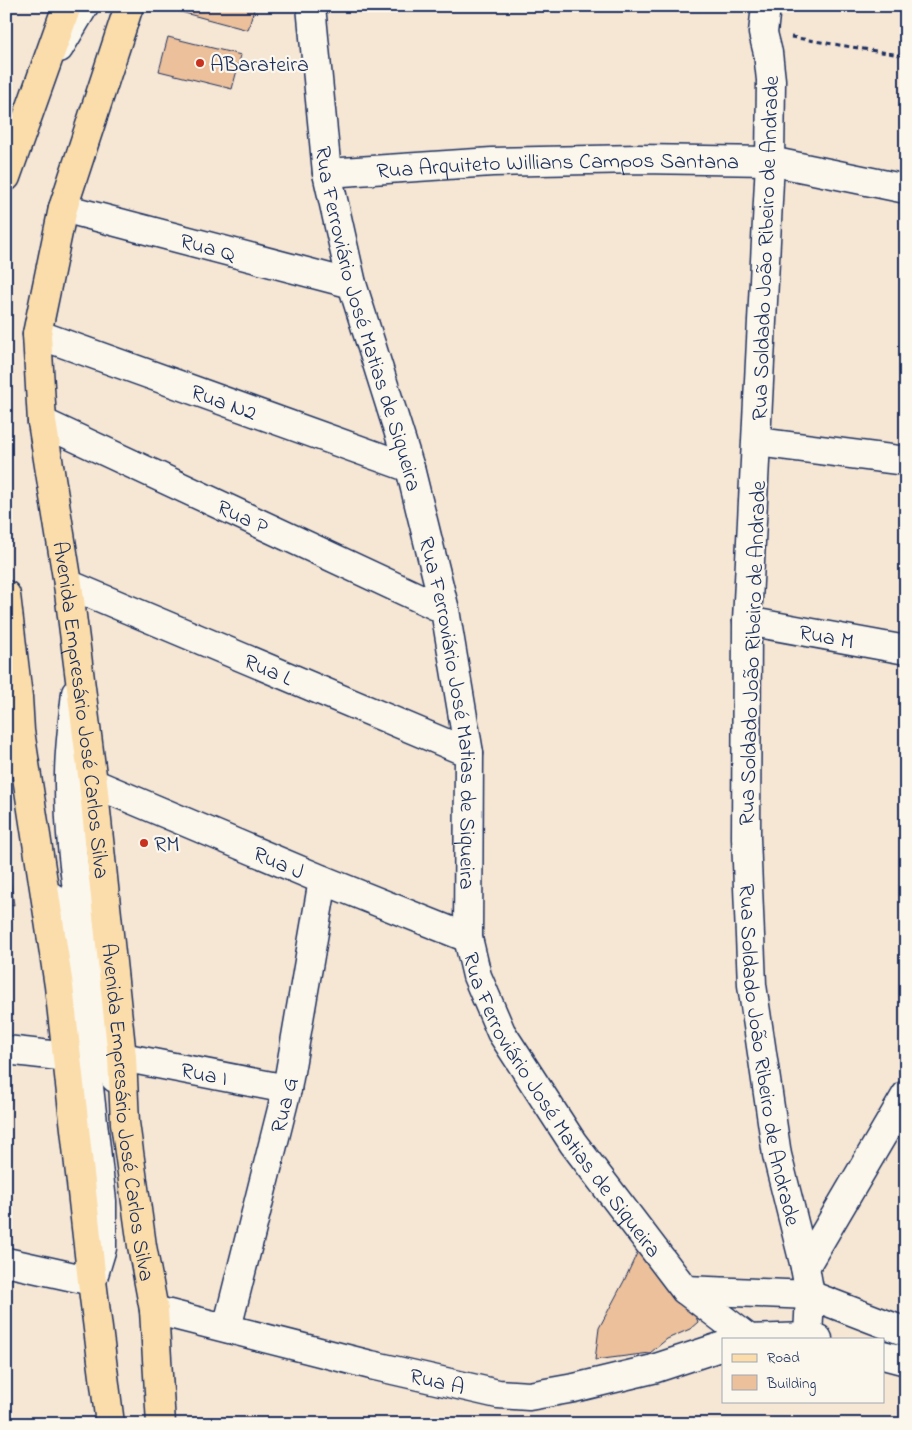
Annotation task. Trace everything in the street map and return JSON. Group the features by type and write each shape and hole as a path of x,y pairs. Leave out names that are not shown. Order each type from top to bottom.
{"main road":[{"path":"6,177 66,6"},
{"name":"Avenida Empresário José Carlos Silva","path":"129,6 63,208 37,334 42,422 68,584 93,783 122,1057 125,1123 142,1246 154,1310 161,1424"},
{"path":"6,595 18,697 13,729 43,871 68,1057 92,1281 110,1424"}],"street":[{"path":"40,81 84,6"},
{"name":"Rua Ferroviário José Matias de Siqueira","path":"311,6 327,173 352,284 410,468 445,610 469,753 468,938 477,976 501,1032 573,1144 685,1290 736,1338"},
{"name":"Rua Soldado João Ribeiro de Andrade","path":"766,6 763,33 768,52 771,80 770,161 747,620 746,838 752,985 777,1156 810,1294 813,1338"},
{"name":"Rua Arquiteto Willians Campos Santana","path":"327,173 492,162 639,159 770,161 906,189"},
{"name":"Rua Q","path":"63,208 352,284"},
{"name":"Rua N2","path":"37,334 410,468"},
{"name":"Rua P","path":"42,422 445,610"},
{"path":"757,442 906,461"},
{"name":"Rua L","path":"68,584 469,753"},
{"name":"Rua M","path":"747,620 906,650"},
{"path":"78,668 69,775 71,844 82,920 102,1022 125,1123"},
{"name":"Rua J","path":"93,783 323,880 468,938"},
{"path":"6,1262 92,1281 102,1248 102,1201 74,956 43,871"},
{"name":"Rua G","path":"227,1328 287,1090 323,880"},
{"path":"6,1050 68,1057"},
{"name":"Rua I","path":"122,1057 287,1090"},
{"path":"805,1267 906,1095"},
{"path":"685,1290 810,1294 906,1332"},
{"name":"Rua A","path":"154,1310 371,1366 498,1394 521,1396 574,1388 653,1369 722,1347"},
{"path":"884,1355 906,1361"}],"path":[{"path":"763,33 906,56"}],"building":[{"path":"178,6 255,6 248,30 177,11"},
{"name":"ABarateira","path":"168,37 241,55 232,89 159,71"},
{"path":"6,853 14,905 6,903"},
{"path":"638,1251 689,1298 698,1322 690,1329 667,1339 650,1353 595,1360 599,1328"}],"place":[{"name":"ABarateira","path":"200,63"},
{"name":"RM","path":"144,843"}]}
